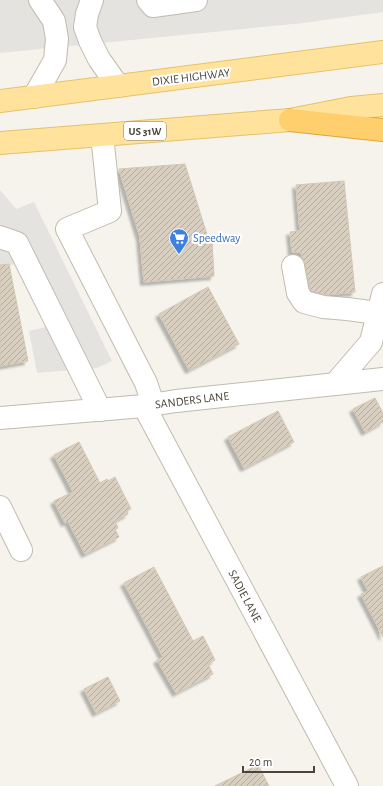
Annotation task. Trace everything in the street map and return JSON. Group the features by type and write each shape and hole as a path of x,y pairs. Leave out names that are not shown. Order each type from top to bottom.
{"highway":[{"path":"290,120 383,130"}],"main road":[{"name":"DIXIE HIGHWAY","path":"0,101 383,52"},
{"name":"US 31W","path":"0,143 290,120 351,108 383,105"}],"street":[{"path":"41,0 90,41"},
{"path":"34,97 55,60 57,39 54,21 41,0"},
{"path":"92,0 87,14 85,27 98,58 118,86"},
{"path":"148,0 153,6 196,0"},
{"name":"SADIE LANE","path":"102,134 110,211 68,229 146,382 149,405 347,786"},
{"path":"0,237 17,243 100,410"},
{"path":"293,266 298,293 304,302 323,307 347,309 380,304 371,342 335,384"},
{"name":"SANDERS LANE","path":"0,418 100,410 383,379"},
{"path":"0,507 21,550"}],"shaded area":[{"path":"0,0 383,0 383,12 303,23 0,53"},
{"path":"0,190 16,209 34,202 112,361 97,368 37,373 29,331 46,327 18,269 14,264 10,266 0,280"}],"building":[{"path":"185,164 209,241 212,241 214,276 144,282 140,237 119,169"},
{"path":"344,181 355,292 325,295 312,291 301,252 292,252 290,232 300,231 296,185"},
{"path":"9,264 28,361 0,366 0,265"},
{"path":"208,287 239,344 189,370 159,314"},
{"path":"375,398 383,413 383,422 365,432 353,409"},
{"path":"278,411 294,442 244,468 228,437"},
{"path":"79,442 100,483 115,477 131,509 127,511 128,514 115,521 118,528 115,529 119,537 85,554 68,521 65,523 54,501 73,492 54,455"},
{"path":"383,566 383,637 361,594 368,591 361,577"},
{"path":"154,567 193,641 203,636 215,660 208,664 213,674 176,693 157,660 163,657 124,583"},
{"path":"108,677 120,701 96,713 84,689"},
{"path":"258,765 269,786 215,786"}],"place":[{"name":"Speedway","path":"179,255"}]}
